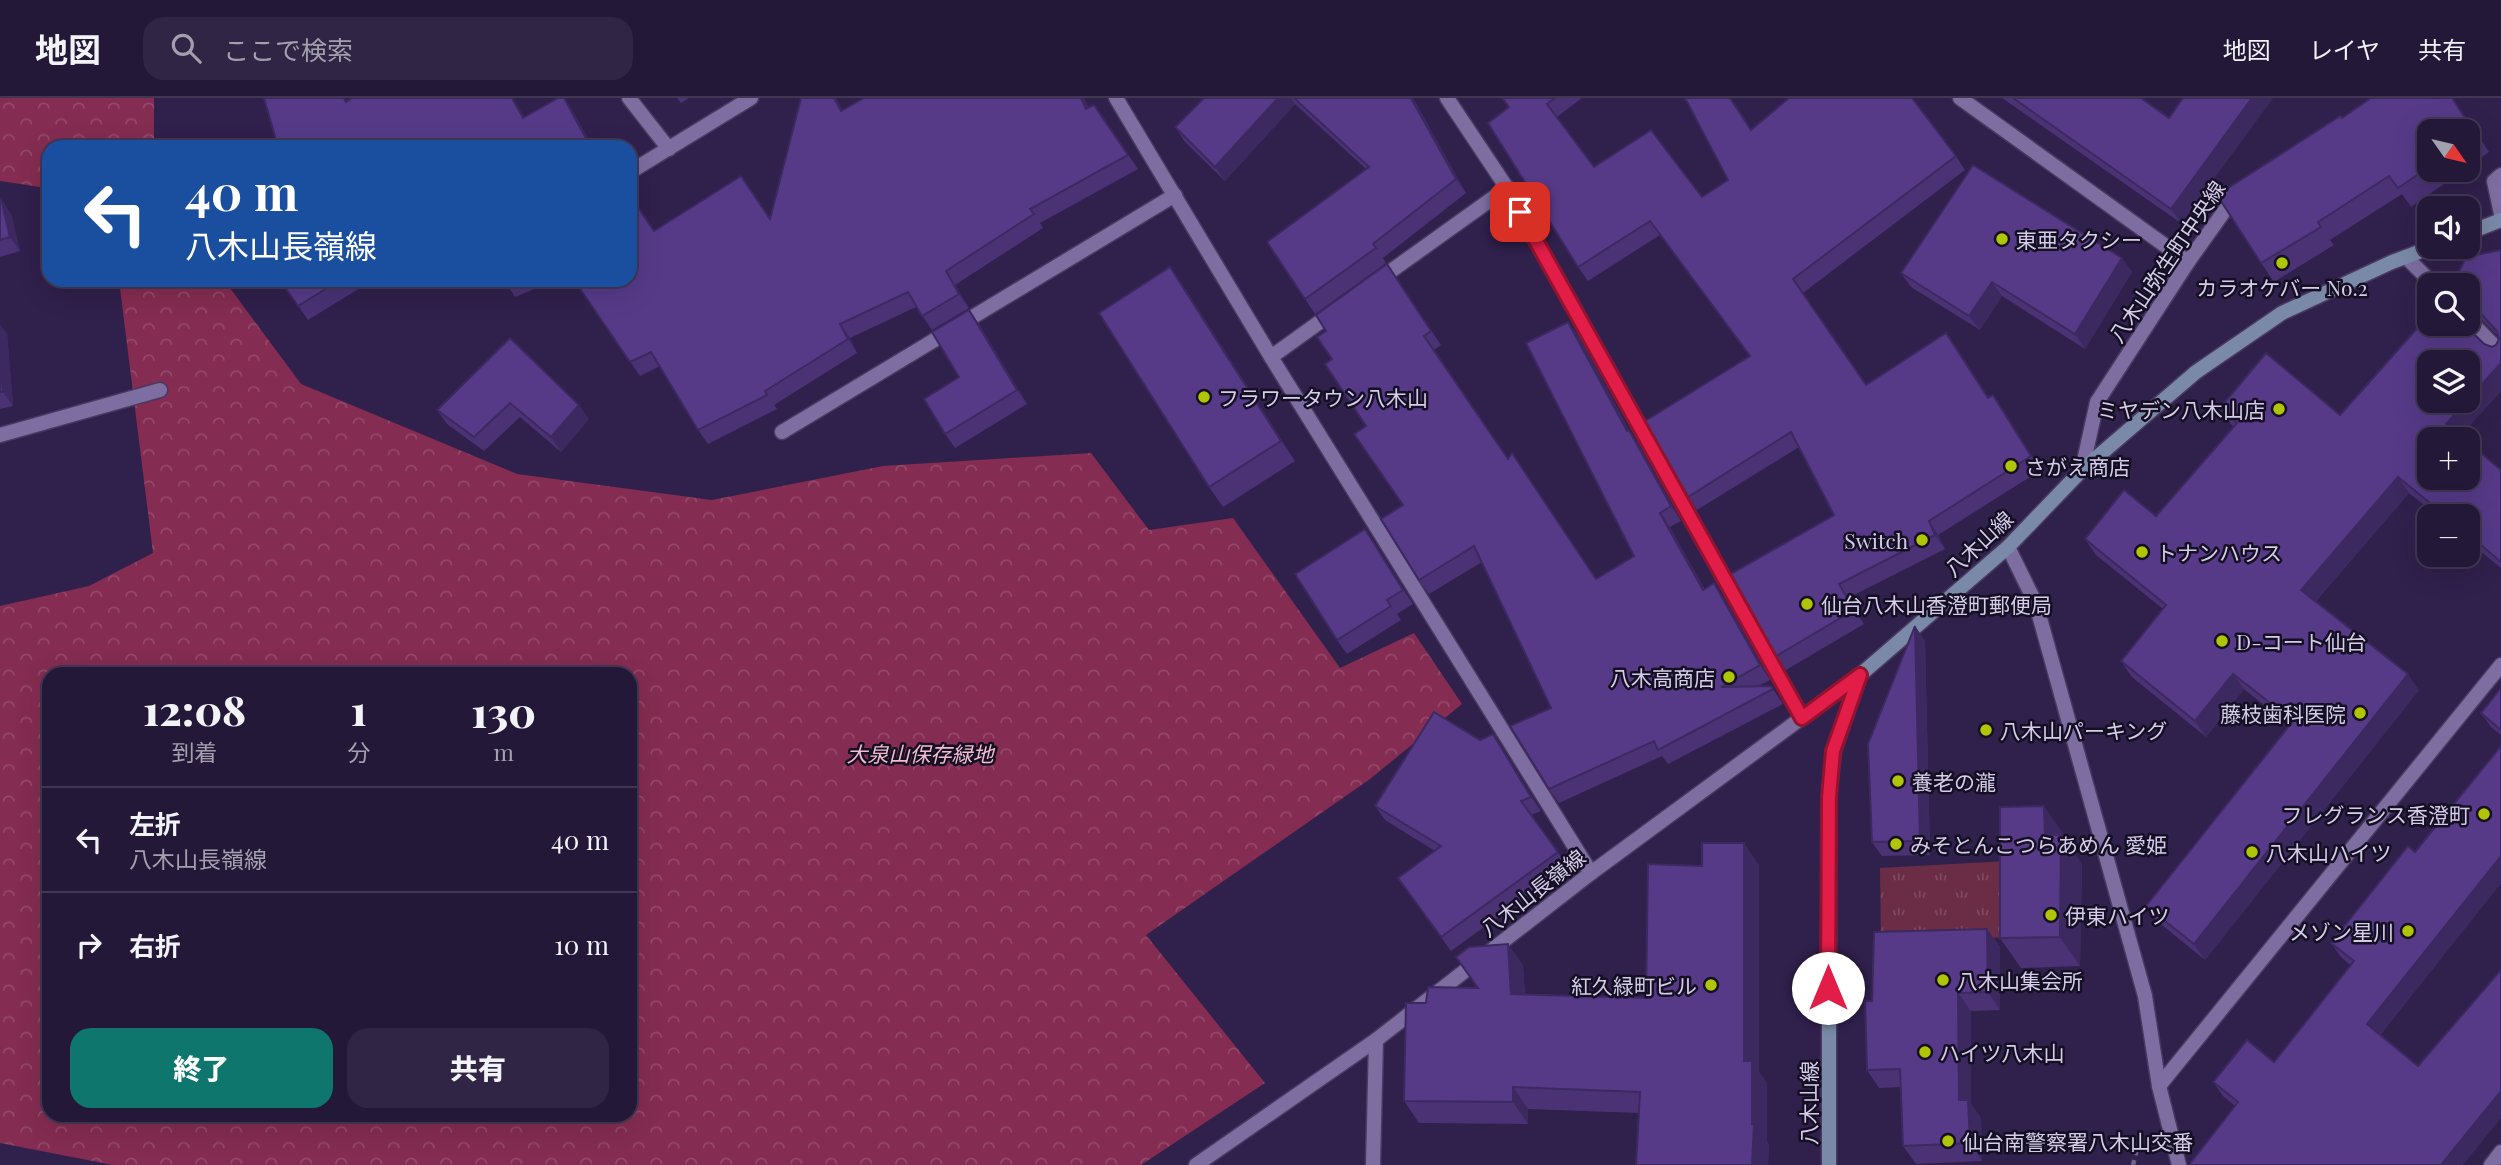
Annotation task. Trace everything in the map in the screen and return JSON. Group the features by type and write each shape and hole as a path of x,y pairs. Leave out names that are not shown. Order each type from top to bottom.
{"street":[{"path":"629,98 669,149"},
{"path":"637,168 751,98"},
{"path":"1116,98 1271,357 1591,873"},
{"path":"1447,98 1507,188 1802,718"},
{"path":"1960,98 2188,261"},
{"path":"2501,175 2494,181 2501,214"},
{"name":"八木山弥生町中央線","path":"2082,470 2097,402 2188,261 2244,183"},
{"path":"1271,357 1507,188"},
{"path":"782,432 1175,195"},
{"path":"2480,228 2501,220"},
{"name":"八木山線","path":"1829,1165 1829,797 1833,751 1860,675 2008,547 2082,470 2196,372 2282,313 2417,253"},
{"path":"2406,257 2422,273"},
{"path":"2480,331 2501,353"},
{"path":"0,435 160,390"},
{"path":"2008,547 2036,604 2145,996 2159,1086 2179,1165"},
{"path":"2159,1086 2501,665"},
{"name":"八木山長嶺線","path":"1196,1165 1376,1040 1591,873 1860,675"},
{"path":"1373,1165 1376,1040"},
{"path":"2491,1165 2501,1152"}],"green space":[{"path":"0,98 154,98 154,140 42,140 42,189 0,181"},
{"name":"大泉山保存緑地","path":"120,287 229,287 301,384 517,474 712,500 883,466 1091,453 1149,530 1233,518 1340,668 1414,633 1462,704 1370,779 1146,935 1265,1083 1141,1165 113,1165 0,1143 0,606 89,586 153,553"},
{"path":"2008,861 2009,937 1881,942 1880,868"}],"building":[{"path":"264,98 344,98 346,102 352,98 512,98 523,118 558,98 564,98 587,140 276,140"},
{"path":"801,98 834,98 841,111 864,98 1081,98 1086,109 1094,105 1128,155 1030,209 1034,214 946,271 959,294 922,316 908,292 840,324 848,339 765,391 767,395 698,430 651,352 630,362 579,287 637,287 637,206 654,231 741,176 770,219"},
{"path":"1204,98 1278,98 1215,167 1175,127"},
{"path":"1294,98 1411,98 1456,179 1373,244 1376,248 1305,299 1267,242 1369,167"},
{"path":"1502,98 1555,98 1547,104 1594,167 1651,130 1702,197 1728,180 1685,98 1730,98 1751,130 1789,98 1912,98 1956,156 1793,279 1866,385 1946,333 1988,398 1993,395 2031,456 1929,521 1935,535 1839,584 1854,610 1776,656 1731,574 1834,515 1791,432 1688,497 1645,421 1750,356 1650,221 1578,267 1488,123 1509,107"},
{"path":"2013,98 2141,98 2169,118 2183,98 2252,98 2171,209"},
{"path":"2371,98 2452,98 2466,119 2417,119 2417,175 2398,188 2389,176 2318,222 2321,227 2261,263 2219,198 2225,190 2340,116 2342,118"},
{"name":"東亜タクシー","path":"1973,165 2122,258 2075,334 1992,282 1969,316 1901,273"},
{"path":"0,200 10,237 0,240"},
{"path":"2501,250 2501,363 2480,387 2480,350 2417,350 2417,413 2456,413 2446,424 2450,427 2417,427 2417,490 2480,490 2480,452 2501,470 2501,562 2480,544 2480,504 2431,504 2398,477 2301,590 2408,674 2194,944 2146,906 2293,721 2233,674 2195,721 2121,661 2166,605 2085,539 2124,490 2156,516 2237,423 2220,408 2266,353 2340,415 2417,328 2417,336 2476,336 2484,344 2492,347 2496,345 2499,339 2497,331 2480,313 2480,273 2458,273 2465,259 2480,259 2480,254"},
{"path":"1387,264 1431,331 1424,336 1508,459 1512,453 1596,579 1634,556 1526,343 1568,322 1671,506 1660,513 1703,590 1714,583 1760,665 1721,687 1771,686 1773,689 1658,750 1654,741 1549,789 1510,726 1551,708 1474,546 1419,580 1381,519 1403,505 1354,434 1366,426 1325,364 1332,359 1317,337 1326,331 1316,315"},
{"name":"フラワータウン八木山","path":"1170,267 1281,441 1209,487 1099,313"},
{"path":"285,287 329,287 298,306"},
{"path":"969,310 1017,390 945,434 924,399 959,377 932,332"},
{"path":"510,338 579,405 551,437 510,403 474,437 437,410"},
{"path":"0,358 3,392 0,392"},
{"path":"1365,529 1403,590 1387,600 1391,606 1337,640 1295,574"},
{"path":"1915,626 1920,841 1872,842 1868,744"},
{"path":"2501,688 2501,730 2481,713"},
{"path":"1434,712 1480,740 1493,734 1531,797 1521,801 1558,852 1441,937 1398,878 1441,846 1375,806"},
{"path":"2501,746 2501,856 2367,1024 2418,1066 2501,970 2501,1091 2441,1165 2189,1165 2238,1102 2213,1082 2247,1040 2274,1062 2354,961 2331,943 2408,846 2415,852"},
{"path":"2044,806 2045,834 2061,835 2060,937 2000,938 2000,807"},
{"path":"1702,843 1744,843 1744,1061 1752,1061 1752,1165 1636,1165 1640,1092 1513,1087 1513,1102 1404,1101 1406,1003 1426,1003 1428,987 1478,988 1456,957 1469,947 1508,944 1511,994 1646,998 1648,864 1702,866"},
{"path":"1987,929 1988,992 1958,993 1959,1100 1968,1100 1970,1143 1903,1146 1900,1069 1867,1070 1865,1001 1872,1001 1874,932"}],"place":[{"name":"東亜タクシー","path":"2002,239"},
{"name":"カラオケバー No.2","path":"2282,263"},
{"name":"フラワータウン八木山","path":"1204,397"},
{"name":"ミヤデン八木山店","path":"2279,409"},
{"name":"さがえ商店","path":"2011,466"},
{"name":"Switch","path":"1922,540"},
{"name":"トナンハウス","path":"2142,552"},
{"name":"仙台八木山香澄町郵便局","path":"1807,604"},
{"name":"D-コート仙台","path":"2222,641"},
{"name":"八木高商店","path":"1729,677"},
{"name":"藤枝歯科医院","path":"2360,713"},
{"name":"八木山パーキング","path":"1986,730"},
{"name":"養老の瀧","path":"1898,781"},
{"name":"フレグランス香澄町","path":"2484,814"},
{"name":"みそとんこつらあめん 愛姫","path":"1896,844"},
{"name":"八木山ハイツ","path":"2252,852"},
{"name":"伊東ハイツ","path":"2051,915"},
{"name":"メゾン星川","path":"2408,931"},
{"name":"八木山集会所","path":"1943,980"},
{"name":"紅久緑町ビル","path":"1711,985"},
{"name":"ハイツ八木山","path":"1925,1052"},
{"name":"仙台南警察署八木山交番","path":"1948,1141"}],"route":[{"path":"1520,212 1802,718 1860,675 1833,751 1829,797 1828,988"}]}
